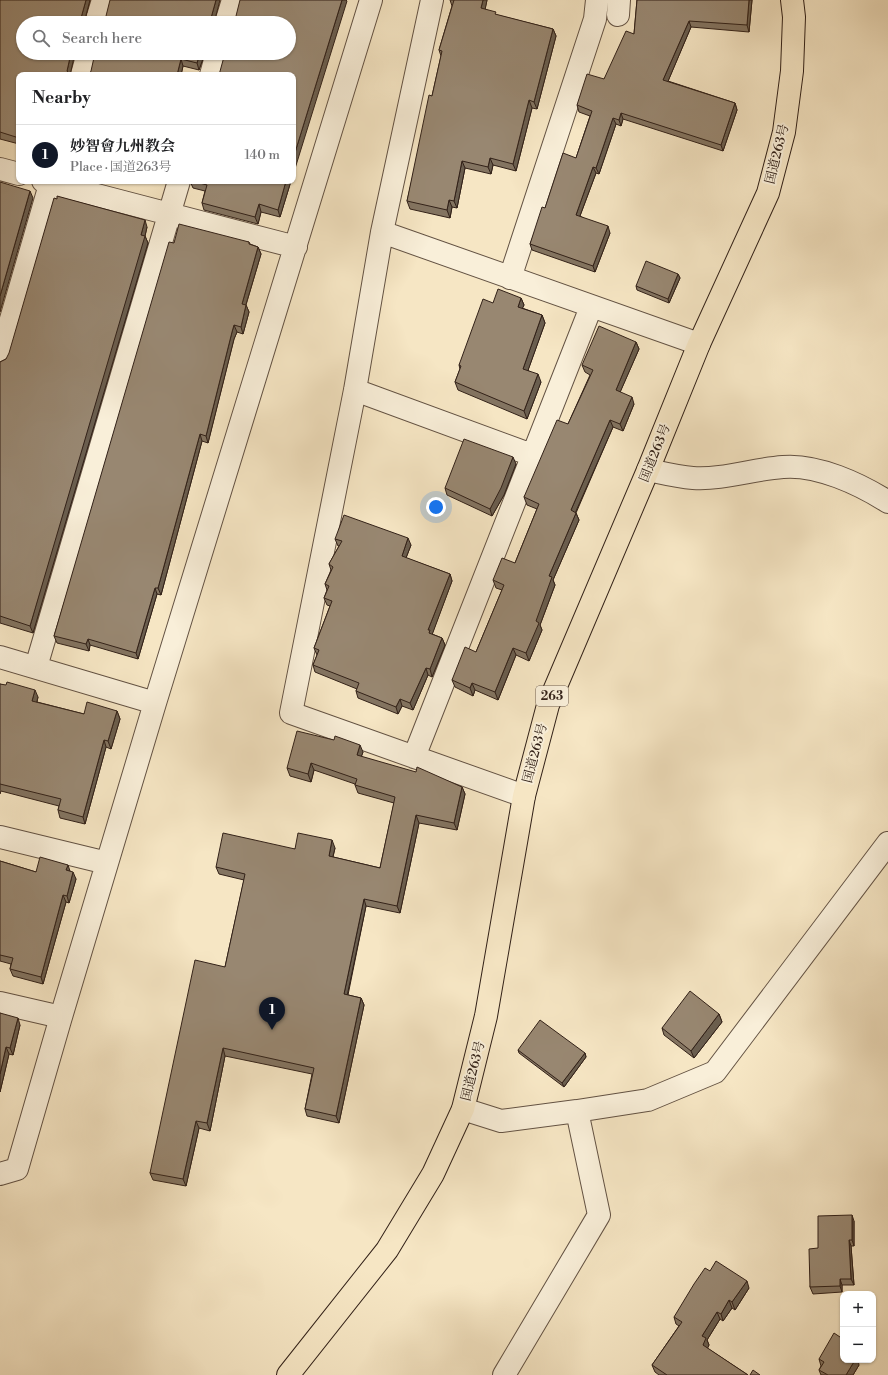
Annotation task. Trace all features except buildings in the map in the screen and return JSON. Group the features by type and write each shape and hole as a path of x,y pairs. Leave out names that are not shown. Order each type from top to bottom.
{"highway":[{"name":"国道263号","path":"288,1375 387,1250 433,1174 463,1109 486,1016 524,796 548,705 648,470 699,344 770,185 784,132 792,71 794,17 792,0"}],"street":[{"path":"98,16 103,0"},
{"path":"228,16 233,0"},
{"path":"0,1174 16,1169 155,703 371,0"},
{"path":"432,0 382,232 355,390 291,713 524,796"},
{"path":"510,278 595,19 597,0"},
{"path":"83,72 86,60"},
{"path":"212,72 215,60"},
{"path":"0,169 16,173"},
{"path":"0,357 47,184"},
{"path":"56,184 296,247"},
{"path":"36,668 178,184"},
{"path":"382,232 699,344"},
{"path":"414,757 591,307"},
{"path":"355,390 532,455"},
{"path":"648,470 693,478 746,474 784,466 813,470 844,478 888,502"},
{"path":"0,657 155,703"},
{"path":"0,837 107,863"},
{"path":"463,1109 501,1121 577,1111 648,1100 715,1072 888,843"},
{"path":"0,1003 61,1017"},
{"path":"504,1375 599,1215 577,1111"}],"place":[{"name":"妙智會九州教会","path":"272,1030"}]}
